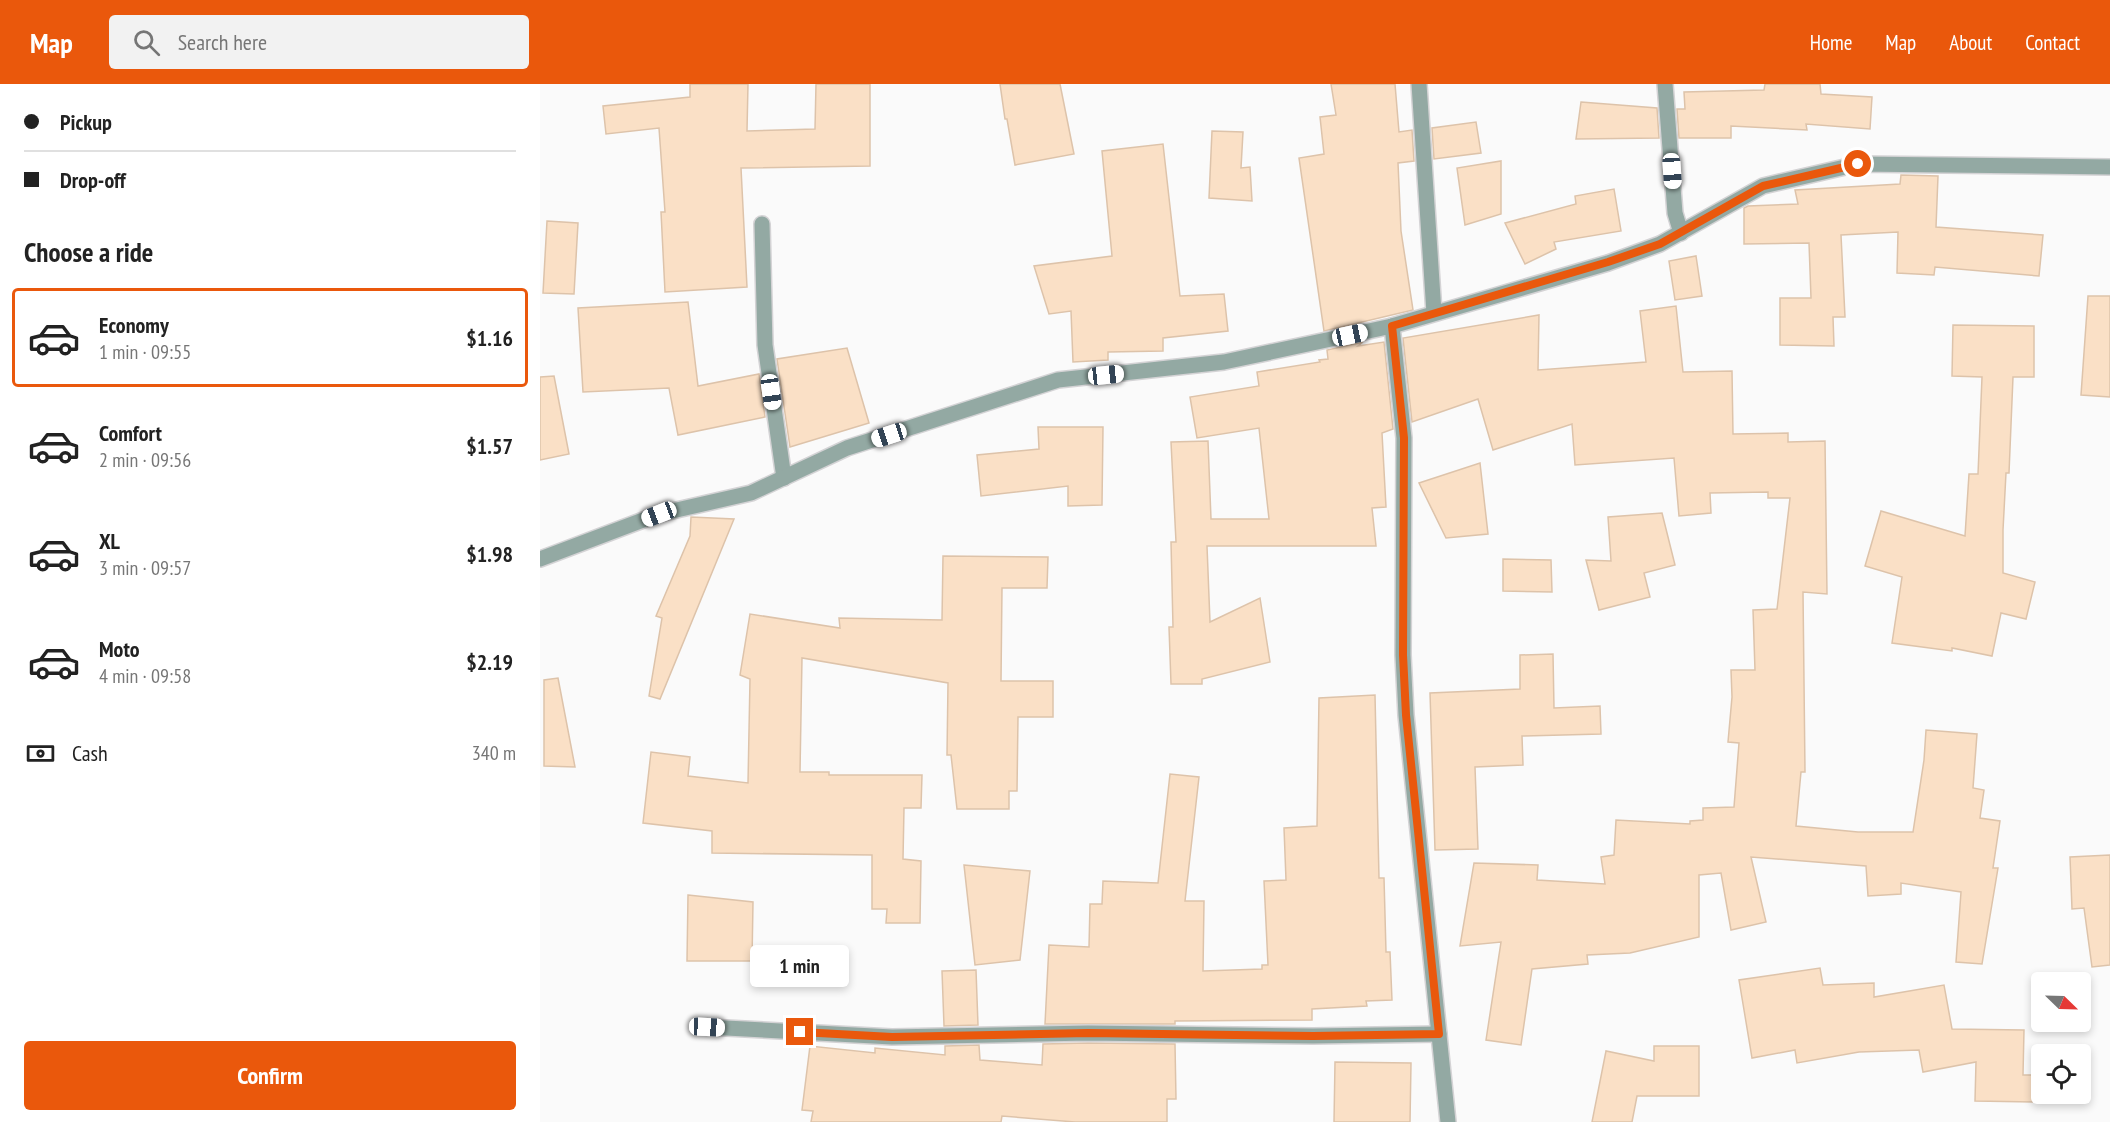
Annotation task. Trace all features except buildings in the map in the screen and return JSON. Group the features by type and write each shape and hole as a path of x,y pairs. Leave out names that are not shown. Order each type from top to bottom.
{"street":[{"path":"1419,84 1434,313"},
{"path":"1665,84 1675,213 1681,233"},
{"path":"540,559 659,514 751,493 847,448 1058,380 1224,362 1392,326 1608,262 1660,244 1763,186 1858,164 2110,167"},
{"path":"762,224 765,345 784,478"},
{"path":"1392,326 1404,438 1403,655 1406,715 1448,1122"},
{"path":"707,1027 892,1037 1088,1033 1313,1036 1439,1034"}],"route":[{"path":"800,1032 892,1037 1088,1033 1313,1036 1439,1034 1406,715 1403,655 1404,438 1392,326 1608,262 1660,244 1763,186 1858,164"}]}
